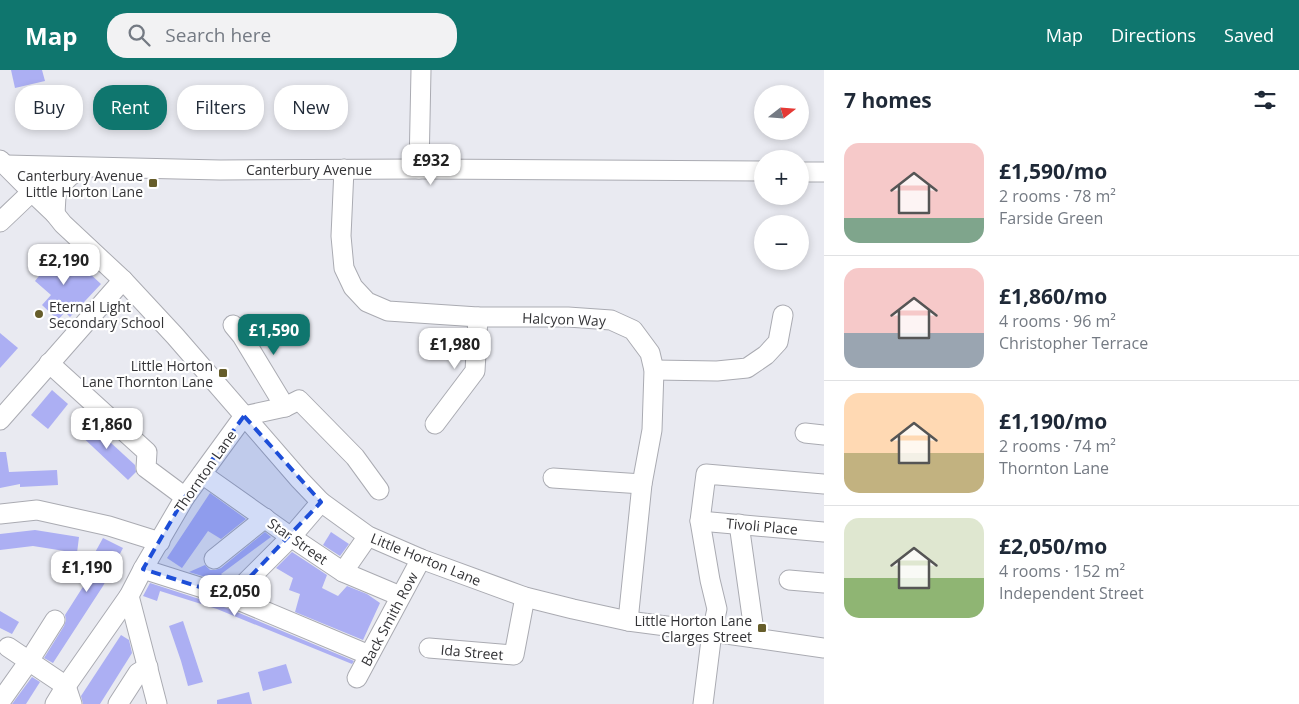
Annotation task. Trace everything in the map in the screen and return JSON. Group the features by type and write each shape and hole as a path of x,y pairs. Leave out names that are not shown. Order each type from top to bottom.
{"street":[{"path":"419,169 421,70"},
{"name":"Canterbury Avenue","path":"3,162 220,170 754,171"},
{"name":"Little Horton Lane","path":"3,162 30,192 123,280 175,336 321,502 368,536 421,559 525,597 573,609 628,621 824,648"},
{"path":"0,222 30,192 48,179 101,167"},
{"name":"Halcyon Way","path":"344,169 341,236 344,268 353,287 367,302 388,311 478,317 568,317 611,320 633,330 650,353 654,370 652,430 642,484 628,621"},
{"path":"809,172 824,172"},
{"path":"55,214 56,196 59,187 71,174"},
{"path":"0,420 123,280"},
{"path":"654,370 717,371 747,368 766,356 778,342 784,315"},
{"path":"435,424 475,371 478,317"},
{"path":"233,325 242,336 285,407"},
{"path":"49,363 147,452 146,468 185,497"},
{"path":"244,416 285,407 299,400 355,457 379,490"},
{"name":"Thornton Lane","path":"54,704 129,596 185,497 244,416"},
{"path":"805,433 824,436"},
{"name":"Star Street","path":"202,474 343,572 400,596"},
{"path":"702,704 717,609 700,520 706,474 824,484"},
{"path":"553,478 642,484"},
{"path":"231,597 291,537 321,502"},
{"path":"0,514 38,510 109,526 160,542"},
{"path":"214,559 265,518"},
{"name":"Tivoli Place","path":"700,520 824,532"},
{"path":"740,524 756,638"},
{"path":"343,572 368,536"},
{"name":"Back Smith Row","path":"357,678 421,559"},
{"path":"143,570 231,597 369,655"},
{"path":"789,580 824,583"},
{"path":"129,596 157,704"},
{"name":"Ida Street","path":"429,648 514,656 525,597"},
{"path":"0,702 55,620"},
{"path":"8,647 66,686 72,704"},
{"path":"118,704 138,673 148,667"}],"highlighted area":[{"path":"244,416 321,502 231,597 143,569 185,497"}],"building":[{"path":"11,70 42,70 45,81 28,85 15,85 15,88"},
{"path":"44,253 63,271 74,259 101,284 70,317 65,312 58,320 42,305 51,295 35,281 39,276 31,268"},
{"path":"0,333 18,348 0,368"},
{"path":"52,390 68,404 48,429 31,415"},
{"path":"86,420 135,465 136,472 128,480 76,431"},
{"path":"0,452 6,452 9,472 57,470 58,485 20,487 20,484 0,488"},
{"path":"210,493 246,519 221,539 208,531 182,568 167,558"},
{"path":"35,530 79,537 77,553 33,546 0,550 0,534"},
{"path":"265,532 271,537 221,574 224,577 219,581 189,572 205,565 210,570 221,568"},
{"path":"331,532 349,544 340,556 323,545"},
{"path":"103,538 123,548 103,586 53,663 44,658 64,626 65,615 93,571 87,567"},
{"path":"292,552 327,575 322,588 338,596 347,586 367,594 380,603 363,640 295,612 300,594 289,590 293,578 276,568"},
{"path":"150,583 227,608 354,661 352,664 217,609 160,591 157,601 143,596"},
{"path":"0,611 19,622 12,634 0,628"},
{"path":"183,621 203,682 188,686 169,626"},
{"path":"121,635 129,640 132,653 100,704 83,704 81,696"},
{"path":"286,664 292,683 263,691 258,672"},
{"path":"32,677 40,682 26,704 12,704"},
{"path":"249,692 252,704 217,704 217,700"}],"place":[{"name":"Canterbury Avenue Little Horton Lane","path":"153,183"},
{"name":"Eternal Light Secondary School","path":"39,314"},
{"name":"Little Horton Lane Thornton Lane","path":"223,373"},
{"name":"Little Horton Lane Clarges Street","path":"762,628"}]}
